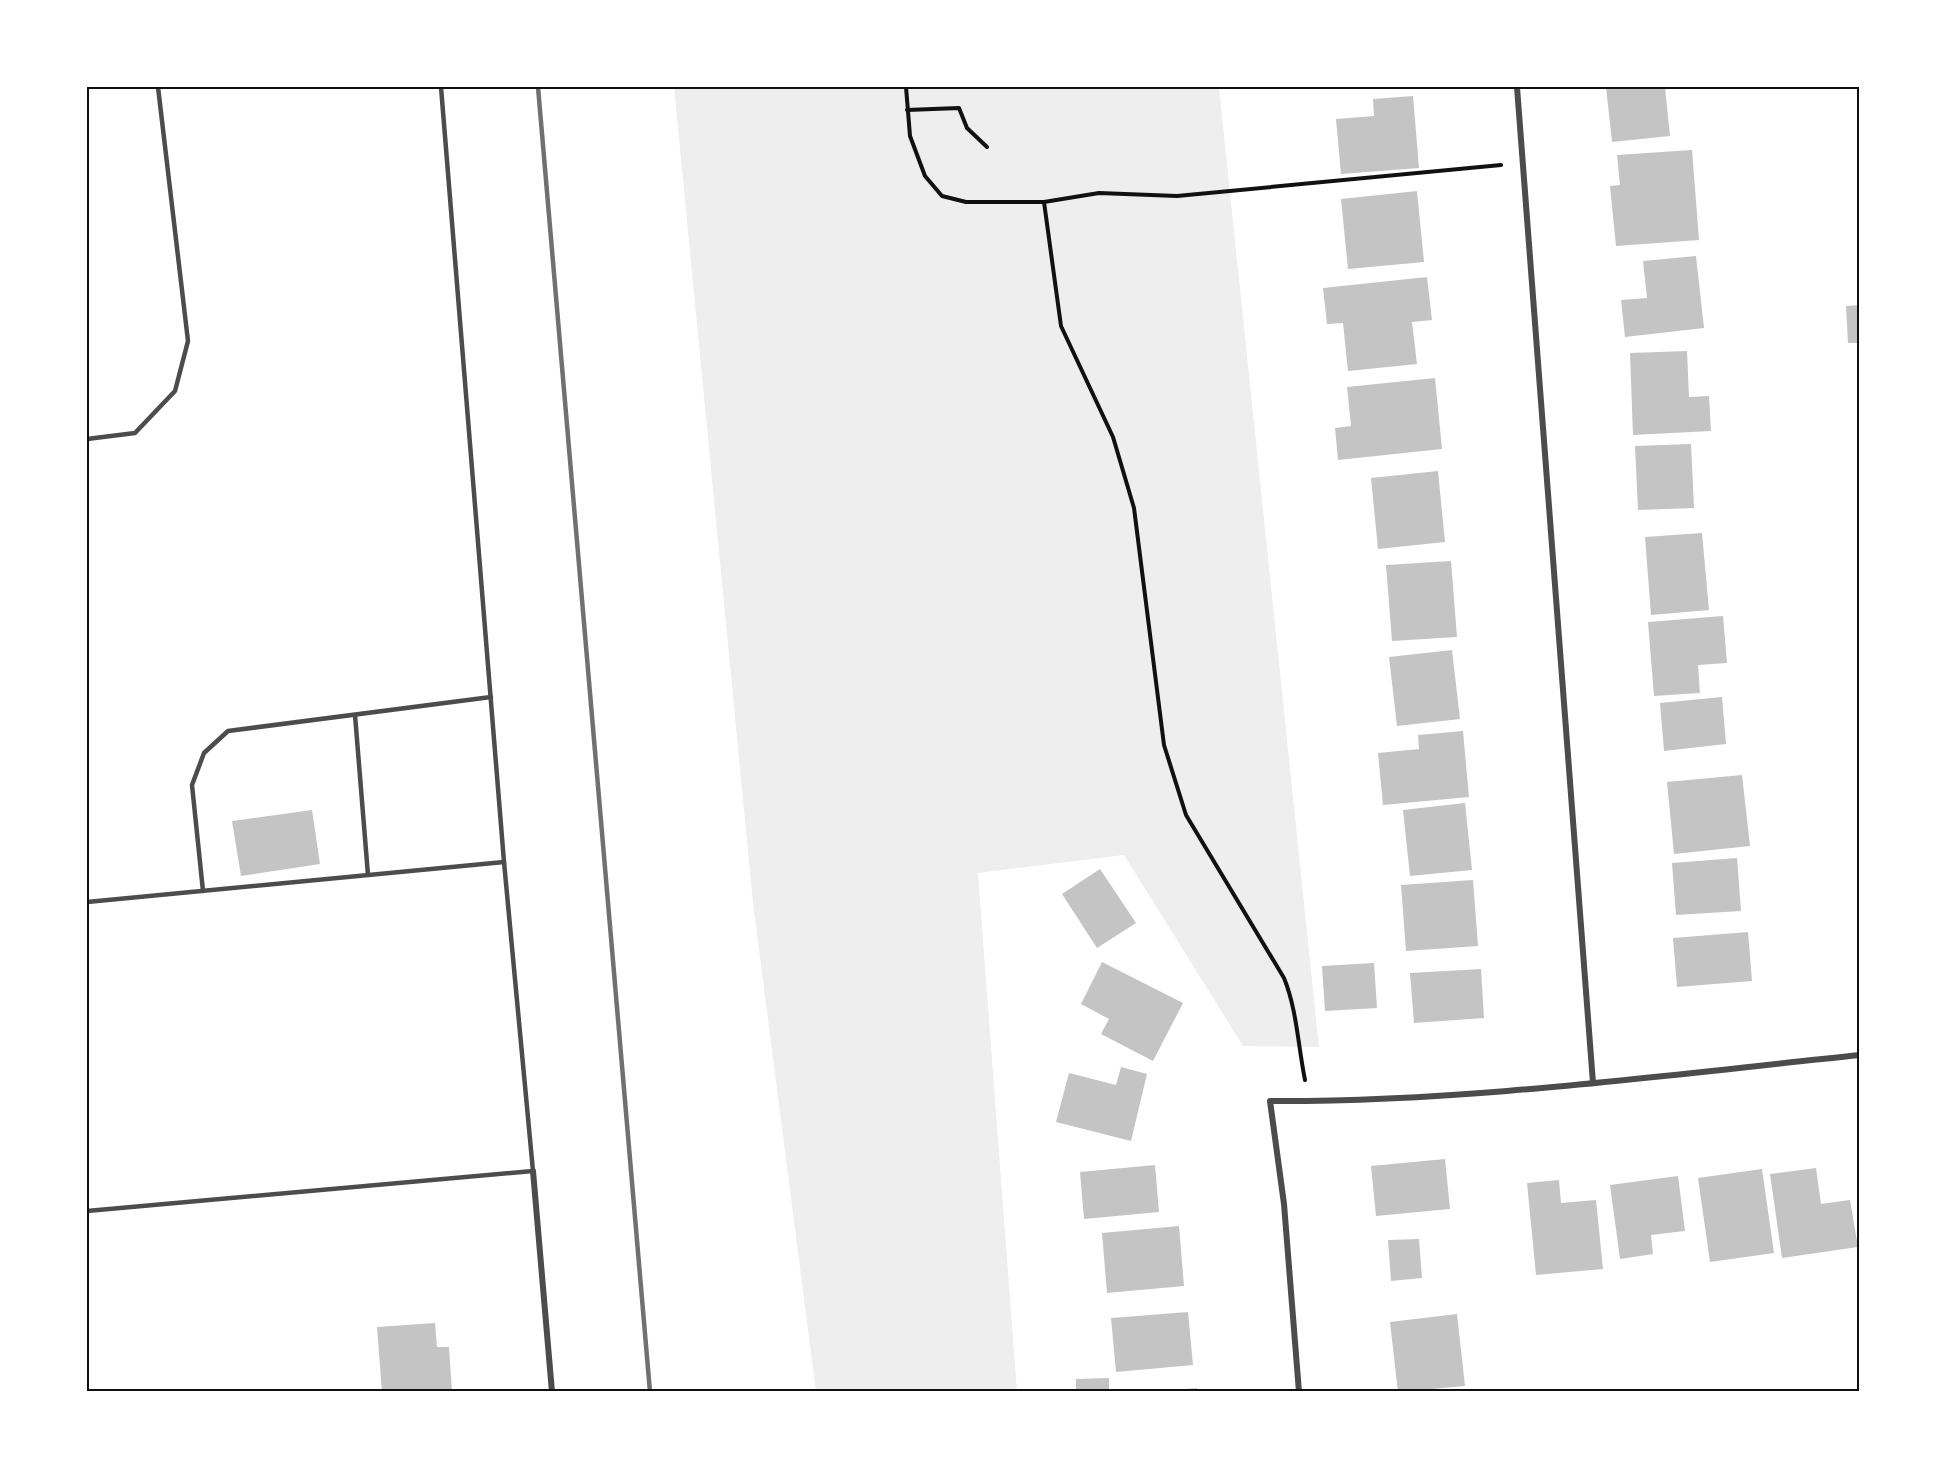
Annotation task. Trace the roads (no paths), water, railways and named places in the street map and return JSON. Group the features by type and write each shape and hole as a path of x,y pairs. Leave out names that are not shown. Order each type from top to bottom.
{"street":[{"path":"1517,87 1593,1083"},
{"path":"1299,1392 1284,1204 1270,1101 1358,1101 1593,1083 1860,1055"},
{"path":"533,1172 552,1392"}],"lane":[{"path":"87,439 135,433 175,391 188,342 158,87"},
{"path":"87,1211 533,1172 504,862 441,87"},
{"path":"203,891 192,785 204,753 228,731 491,697"},
{"path":"355,715 368,875"},
{"path":"87,902 504,862"}],"railway":[{"path":"538,87 650,1392"}]}
